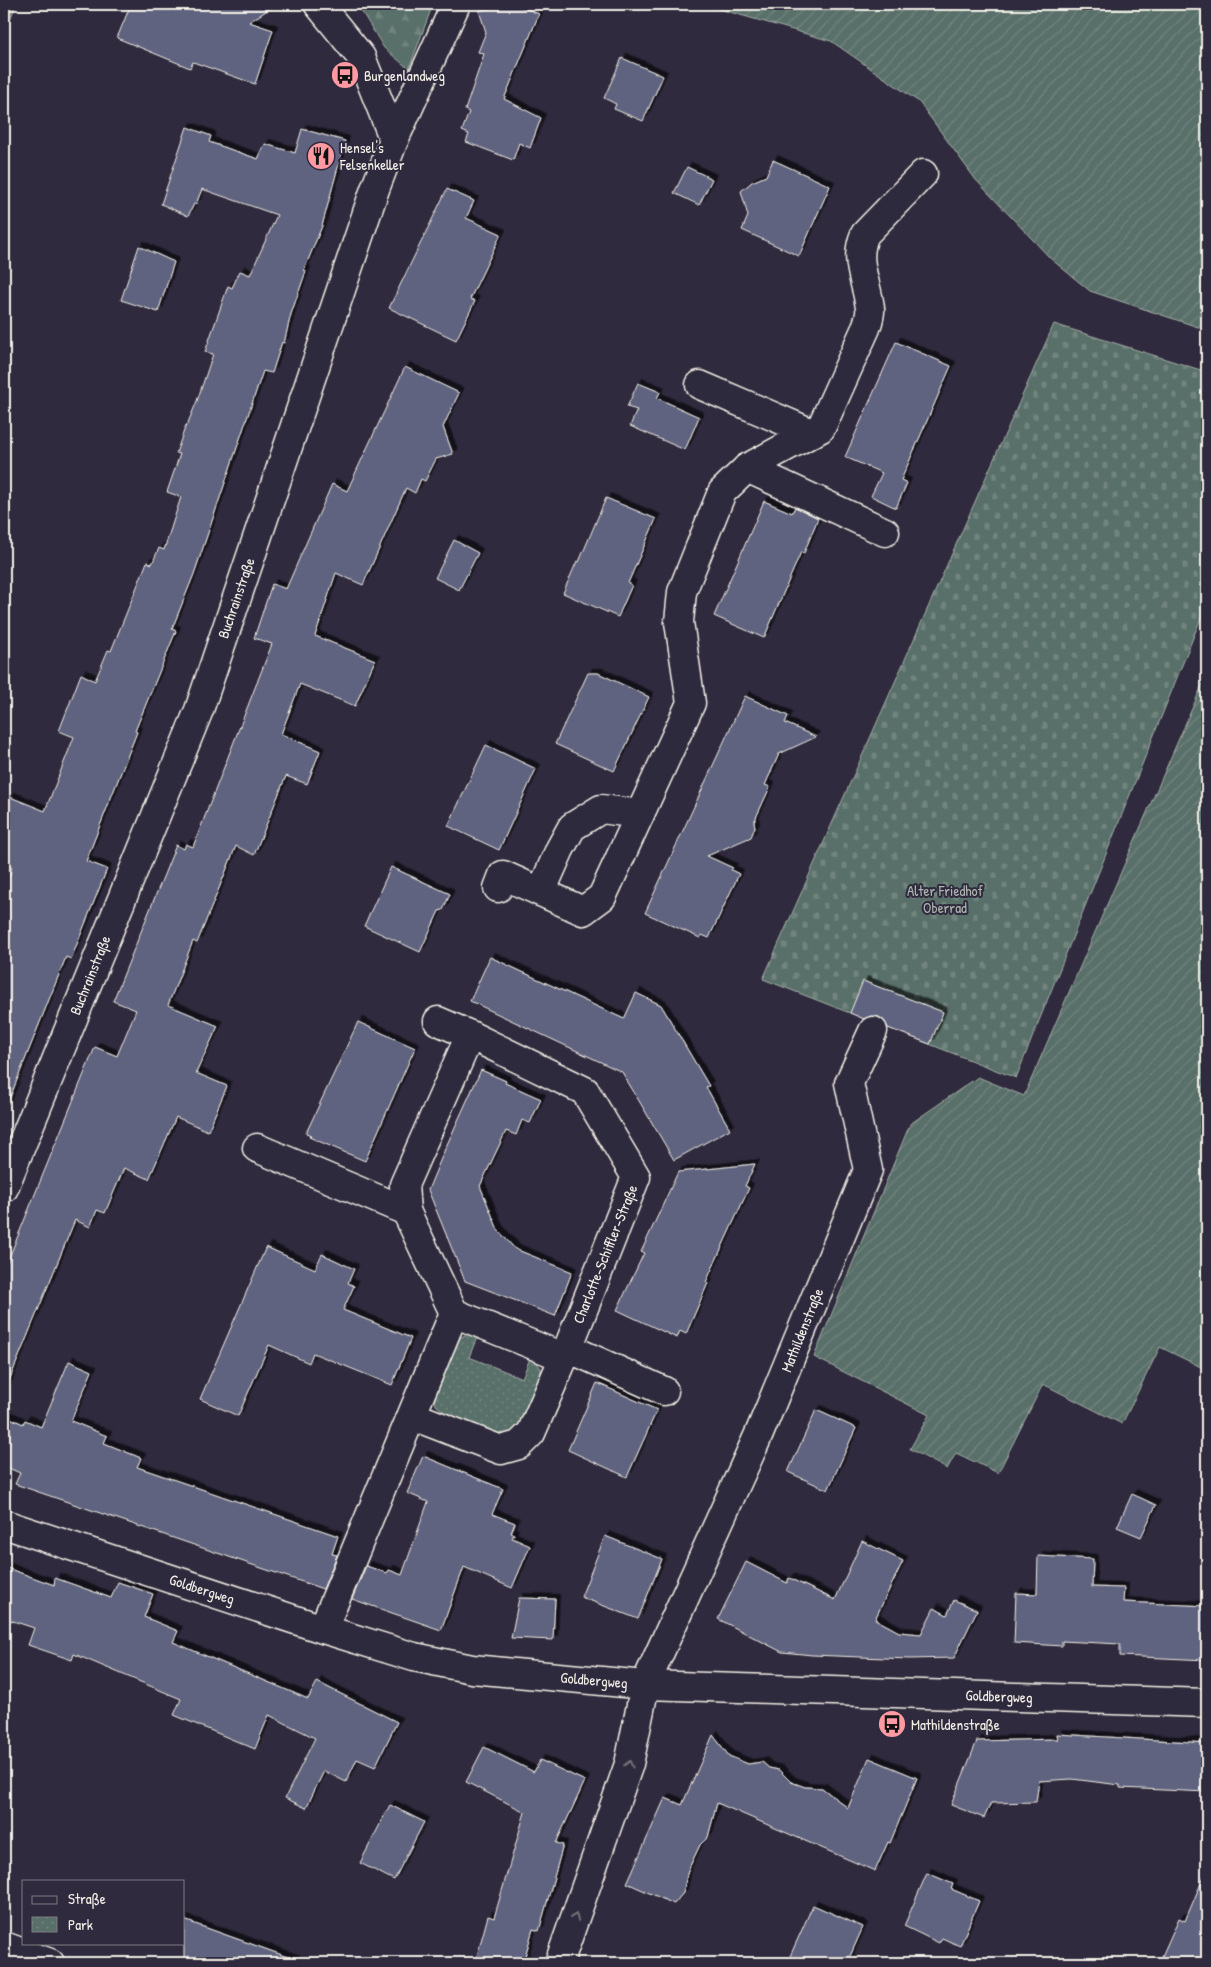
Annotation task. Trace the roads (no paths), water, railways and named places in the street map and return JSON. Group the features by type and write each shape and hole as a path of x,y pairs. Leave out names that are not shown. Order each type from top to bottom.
{"street":[{"path":"318,4 361,57 394,140"},
{"name":"Buchrainstraße","path":"4,1188 199,710 394,140 456,4"},
{"path":"498,888 504,875 584,911 602,897 691,703 679,622 682,592 722,492 747,468 821,428 866,328 870,310 859,256 865,234 923,174"},
{"path":"700,385 812,433"},
{"path":"747,468 885,532"},
{"path":"542,892 560,849 572,827 601,809 640,814"},
{"name":"Charlotte-Schiffler-Straße","path":"412,1416 501,1450 519,1445 530,1433 565,1353 636,1177 585,1091 438,1021"},
{"name":"Mathildenstraße","path":"558,1963 629,1764 645,1685 759,1434 868,1170 849,1083 872,1031"},
{"path":"470,1035 404,1185 406,1211 454,1312 664,1391"},
{"path":"257,1148 406,1211"},
{"path":"323,1630 454,1312"},
{"name":"Goldbergweg","path":"4,1524 323,1630 445,1664 482,1670 645,1685 1207,1703"},
{"path":"4,1946 50,1963"}],"place":[{"name":"Burgenlandweg","path":"345,75"},
{"name":"Hensel's Felsenkeller","path":"321,156"},
{"name":"Mathildenstraße","path":"892,1724"}],"park label":[{"name":"Alter Friedhof Oberrad","path":"945,898"}]}
